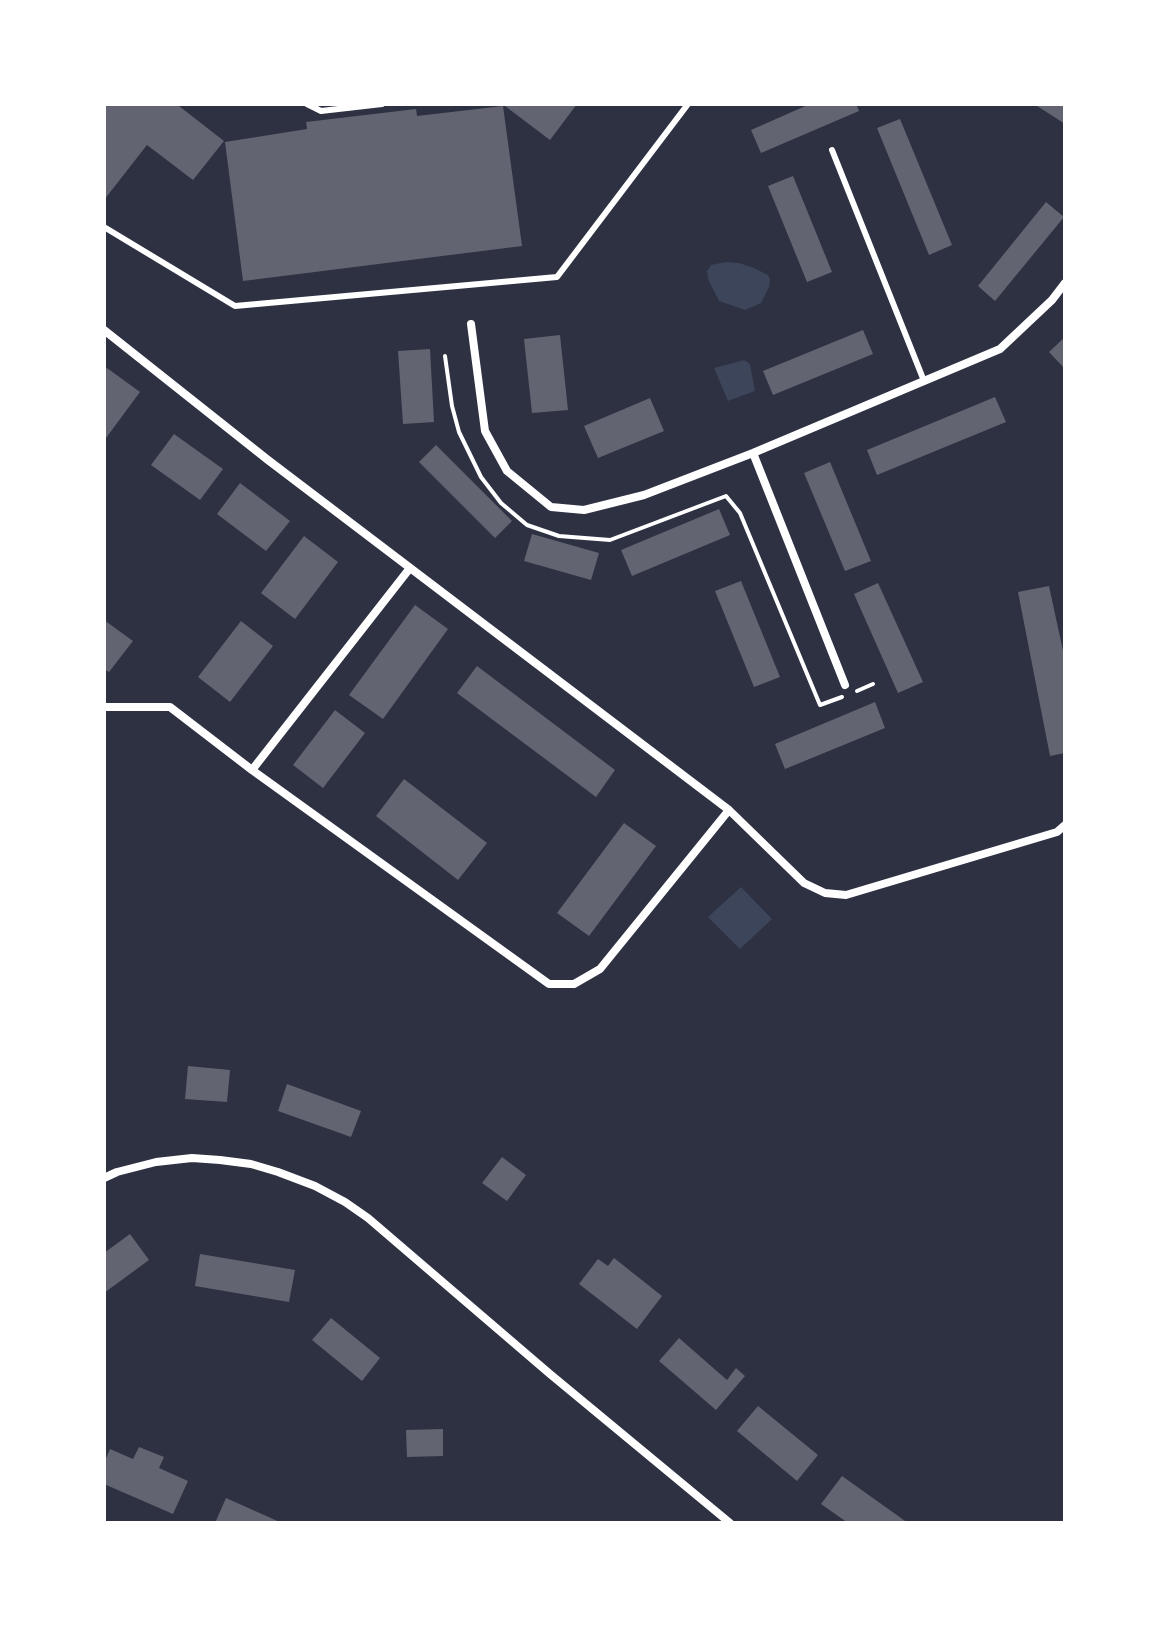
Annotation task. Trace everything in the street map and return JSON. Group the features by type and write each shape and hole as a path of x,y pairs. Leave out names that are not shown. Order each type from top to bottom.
{"street":[{"path":"471,324 485,431 507,471 551,507 584,510 644,495 753,453 1000,349 1052,300 1065,283"},
{"path":"104,330 268,460 729,810 804,883 825,893 846,895 1057,832 1065,825"},
{"path":"753,453 845,685"},
{"path":"252,770 410,568"},
{"path":"104,707 170,707 252,770 549,984 574,984 600,969 729,810"},
{"path":"104,1178 156,1162 192,1158 220,1160 278,1172 345,1202 368,1218 730,1523"}],"lane":[{"path":"307,104 321,111 382,104"},
{"path":"104,227 235,306 557,277 688,104"},
{"path":"832,150 924,381"}],"path":[{"path":"445,356 452,406 470,455 481,477 501,503 527,525 559,536 610,540 726,496 740,513 820,705 873,684"}],"shaded area":[{"path":"739,263 768,275 769,287 761,303 745,310 719,301 707,271 711,265"},
{"path":"744,360 750,364 755,391 728,401 714,368"},
{"path":"741,887 772,919 740,949 708,917"}],"building":[{"path":"104,104 181,104 179,106 224,141 193,180 147,145 104,200"},
{"path":"506,104 577,104 550,140"},
{"path":"810,104 856,104 859,111 761,153 751,130"},
{"path":"1034,104 1065,104 1065,124"},
{"path":"503,106 522,246 243,281 225,142 307,129 306,122 416,109 417,116"},
{"path":"900,119 952,245 929,255 877,128"},
{"path":"793,176 832,272 807,282 768,186"},
{"path":"1046,202 1064,217 995,301 978,286"},
{"path":"863,330 873,354 773,395 763,371"},
{"path":"560,335 568,410 532,413 524,339"},
{"path":"1065,337 1065,369 1049,352"},
{"path":"430,349 434,422 403,424 398,351"},
{"path":"107,368 140,392 106,438 104,372"},
{"path":"995,397 1006,422 877,475 867,450"},
{"path":"650,398 664,431 598,458 584,426"},
{"path":"174,434 223,469 200,500 151,465"},
{"path":"436,445 512,521 495,538 419,462"},
{"path":"830,462 871,561 845,571 804,473"},
{"path":"240,483 290,521 266,551 217,514"},
{"path":"719,509 730,535 632,576 621,550"},
{"path":"532,534 599,553 591,580 524,561"},
{"path":"304,536 338,562 295,619 261,593"},
{"path":"741,581 780,677 754,687 715,591"},
{"path":"878,583 923,682 898,693 854,594"},
{"path":"1049,586 1065,660 1065,753 1050,756 1018,592"},
{"path":"415,605 448,629 383,719 349,695"},
{"path":"104,620 133,641 109,672 104,669"},
{"path":"241,621 273,646 230,702 198,677"},
{"path":"477,666 615,770 596,797 457,693"},
{"path":"875,702 885,728 785,769 775,744"},
{"path":"335,710 365,733 323,788 293,765"},
{"path":"404,779 487,843 458,880 376,816"},
{"path":"624,823 656,846 589,936 557,913"},
{"path":"188,1066 230,1070 227,1102 185,1099"},
{"path":"287,1084 361,1111 351,1137 278,1111"},
{"path":"502,1157 526,1175 507,1201 482,1183"},
{"path":"130,1234 149,1260 104,1293 104,1253"},
{"path":"200,1254 295,1270 289,1302 195,1286"},
{"path":"614,1258 662,1296 637,1329 579,1284 598,1259 608,1266"},
{"path":"331,1318 380,1358 362,1381 312,1340"},
{"path":"679,1338 727,1380 736,1368 745,1376 716,1410 659,1361"},
{"path":"758,1406 818,1455 797,1481 737,1431"},
{"path":"443,1429 443,1456 407,1457 406,1430"},
{"path":"139,1447 164,1457 159,1468 188,1481 173,1514 104,1484 104,1463 110,1449 133,1459"},
{"path":"842,1476 908,1523 848,1523 821,1504"},
{"path":"226,1498 282,1523 215,1523"}]}
